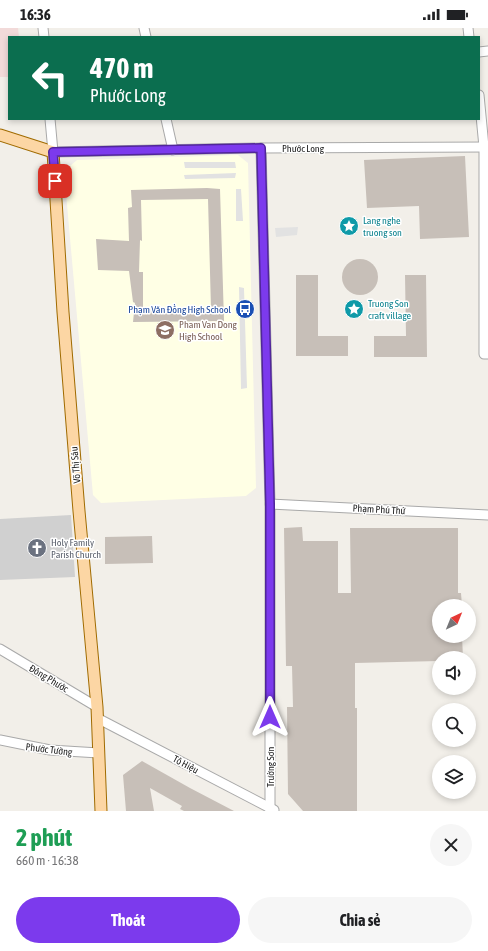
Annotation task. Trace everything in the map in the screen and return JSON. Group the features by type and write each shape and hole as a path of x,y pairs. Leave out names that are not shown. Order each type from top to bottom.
{"main road":[{"name":"Phước Long","path":"0,135 53,152"},
{"name":"Võ Thị Sáu","path":"53,152 63,312 97,712 101,811"}],"street":[{"path":"484,104 486,147 486,354"},
{"name":"Võ Thị Sáu","path":"50,120 53,152"},
{"path":"166,120 174,150"},
{"name":"Phước Long","path":"53,152 261,148 486,147"},
{"name":"Trường Sơn","path":"261,148 270,504 272,810"},
{"name":"Phạm Phú Thứ","path":"270,504 488,515"},
{"name":"Đông Phước","path":"0,649 97,712"},
{"name":"Tô Hiệu","path":"97,712 272,810"},
{"name":"Phước Tường","path":"0,740 50,750 99,753"}],"shaded area":[{"path":"0,28 18,28 19,36 8,36 8,77 0,77"},
{"name":"Pham Van Dong High School","path":"238,155 248,163 256,488 246,496 101,503 93,495 64,171 77,160"},
{"path":"184,162 235,162 236,168 185,168"},
{"path":"236,173 235,178 185,179 184,175"},
{"path":"236,189 241,189 243,221 236,221"},
{"path":"298,227 297,235 276,237 275,228"},
{"path":"239,287 244,288 247,388 241,389"},
{"name":"Holy Family Parish Church","path":"71,515 75,577 0,580 0,519"}],"building":[{"path":"465,156 469,237 420,239 419,206 367,208 364,160"},
{"path":"220,189 224,321 133,322 135,303 133,302 129,271 98,270 96,239 129,241 128,208 132,207 131,190","holes":["208,199 211,309 143,309 143,272 139,272 140,240 142,241 141,200"]},
{"path":"364,259 373,264 377,270 377,284 373,290 364,295 356,295 347,290 343,284 342,273 347,264 353,260"},
{"path":"296,275 318,275 318,336 348,336 348,356 296,356"},
{"path":"405,275 426,275 427,357 374,357 374,336 406,336"},
{"path":"302,527 303,541 338,541 338,593 351,593 350,528 458,528 458,593 461,593 461,599 432,599 432,643 462,643 463,651 432,651 432,661 355,663 355,708 357,708 357,811 303,811 288,794 287,707 293,707 292,666 286,666 284,528"},
{"path":"152,536 153,563 105,564 105,537"},
{"path":"142,761 234,811 184,811 180,809 182,806 150,788 154,811 126,811 123,775"}],"place":[{"name":"Lang nghe truong son","path":"349,226"},
{"name":"Phạm Văn Đồng High School","path":"245,309"},
{"name":"Truong Son craft village","path":"354,309"},
{"name":"Pham Van Dong High School","path":"165,330"},
{"name":"Holy Family Parish Church","path":"37,548"}],"route":[{"path":"55,181 53,152 261,148 270,504 270,717"}]}
